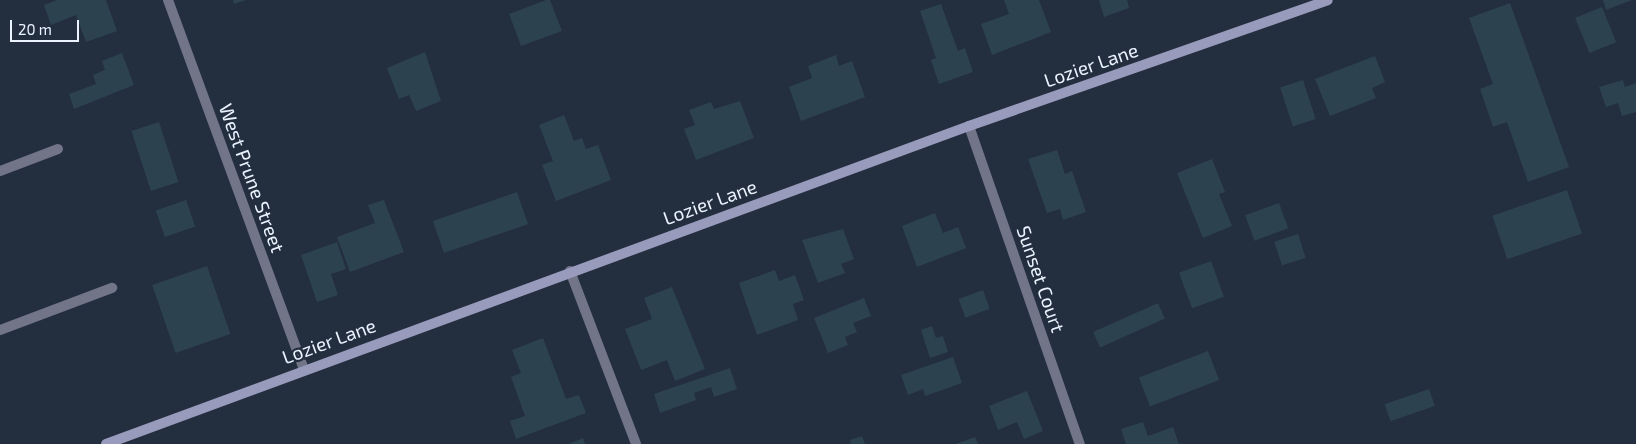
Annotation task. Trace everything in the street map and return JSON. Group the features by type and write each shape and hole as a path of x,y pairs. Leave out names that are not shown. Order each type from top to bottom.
{"main road":[{"name":"Lozier Lane","path":"106,444 304,369 970,126 1328,0"}],"street":[{"name":"West Prune Street","path":"168,0 304,369"},
{"name":"Sunset Court","path":"970,126 1080,444"},
{"path":"0,170 58,149"},
{"path":"570,272 636,444"},
{"path":"0,330 112,288"}],"building":[{"path":"57,0 106,0 117,31 86,42 76,15 51,25 44,5"},
{"path":"233,0 246,0 234,4"},
{"path":"550,0 562,31 521,46 509,14"},
{"path":"1004,0 1039,0 1051,32 992,55 981,24 1009,14"},
{"path":"1099,0 1127,0 1129,8 1104,17"},
{"path":"1603,0 1632,0 1606,10"},
{"path":"1510,3 1569,167 1528,182 1507,122 1493,127 1480,89 1493,84 1469,18"},
{"path":"941,4 958,51 965,48 973,72 939,84 931,60 936,58 920,11"},
{"path":"1602,7 1616,42 1589,53 1575,18"},
{"path":"425,52 441,101 416,111 409,95 399,99 387,68"},
{"path":"122,53 134,85 74,109 69,94 96,84 93,75 105,70 102,61"},
{"path":"836,55 839,66 852,61 865,97 801,121 789,87 812,78 808,66"},
{"path":"1375,56 1385,82 1372,88 1376,98 1330,116 1315,79"},
{"path":"1303,80 1316,119 1293,126 1280,87"},
{"path":"1623,80 1625,87 1636,83 1636,112 1622,116 1618,103 1606,107 1599,87"},
{"path":"740,101 754,138 696,160 684,129 695,125 689,110 711,102 714,109"},
{"path":"564,115 574,141 582,138 586,149 598,145 611,180 556,201 542,165 553,161 539,125"},
{"path":"159,122 178,182 151,191 131,131"},
{"path":"1057,150 1065,174 1072,171 1086,212 1063,220 1060,209 1047,213 1028,159"},
{"path":"1212,159 1225,192 1219,194 1232,226 1203,238 1177,173"},
{"path":"1567,190 1582,233 1507,259 1492,216"},
{"path":"517,192 528,224 444,253 433,221"},
{"path":"186,200 195,226 165,237 156,210"},
{"path":"384,200 404,252 350,272 337,237 375,223 368,205"},
{"path":"1279,203 1288,228 1254,241 1245,215"},
{"path":"935,213 943,233 958,227 966,248 917,267 902,226"},
{"path":"843,229 854,259 841,264 845,273 818,283 802,240"},
{"path":"1298,234 1306,258 1282,266 1274,242"},
{"path":"337,242 346,269 331,274 338,295 317,302 301,255"},
{"path":"1211,261 1224,297 1192,308 1179,273"},
{"path":"207,266 230,334 176,353 152,285"},
{"path":"775,270 779,281 795,275 804,300 793,304 798,320 757,335 739,283"},
{"path":"672,287 705,369 675,381 667,360 641,370 625,329 652,319 644,298"},
{"path":"983,290 990,309 965,318 959,299"},
{"path":"864,298 871,316 853,323 857,332 845,337 848,345 828,353 814,318"},
{"path":"1158,303 1165,319 1100,347 1093,332"},
{"path":"932,326 936,338 943,336 948,352 930,358 921,330"},
{"path":"543,338 566,399 579,395 586,413 516,439 510,421 525,416 511,377 521,373 512,350"},
{"path":"1208,351 1219,380 1150,406 1139,378"},
{"path":"953,357 962,383 925,396 923,389 908,395 901,375"},
{"path":"730,368 737,389 714,397 711,387 694,393 696,400 660,413 654,394"},
{"path":"1429,389 1435,406 1390,421 1385,404"},
{"path":"1027,391 1043,431 1024,439 1017,422 998,430 989,406"},
{"path":"1143,422 1148,436 1173,427 1179,444 1126,444 1121,429"},
{"path":"862,436 865,444 851,444 850,440"},
{"path":"975,437 978,444 956,444"},
{"path":"583,438 585,444 569,444"}]}
